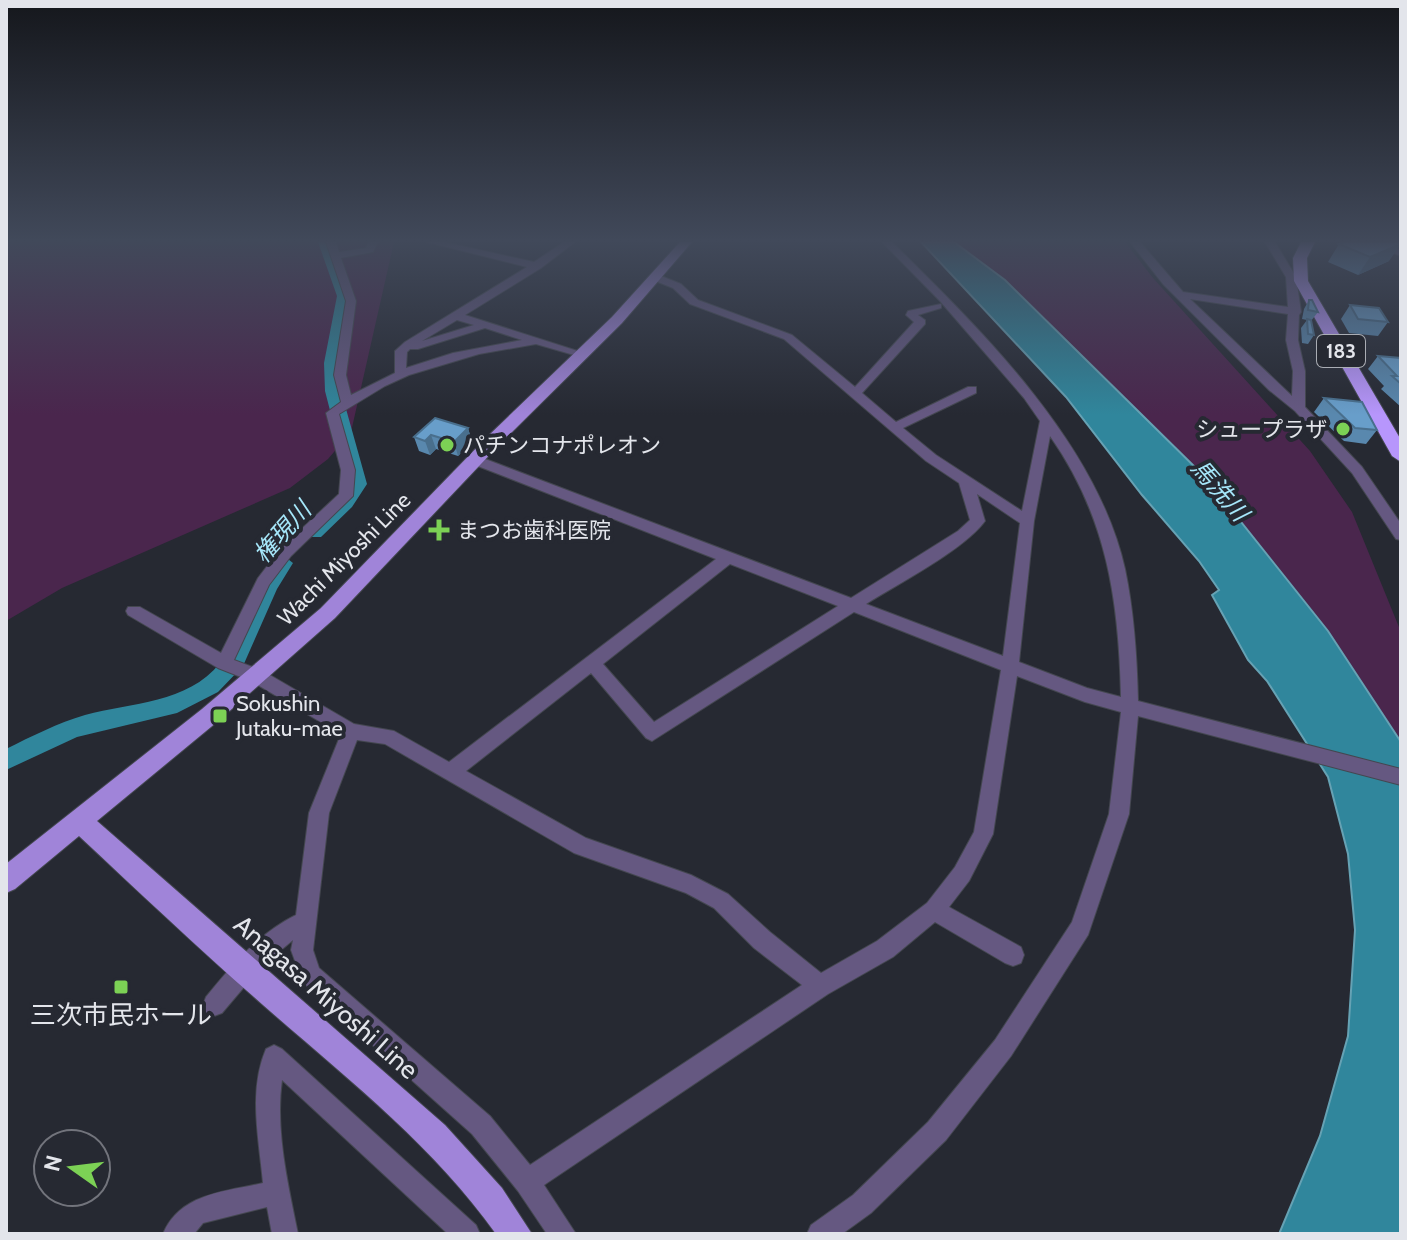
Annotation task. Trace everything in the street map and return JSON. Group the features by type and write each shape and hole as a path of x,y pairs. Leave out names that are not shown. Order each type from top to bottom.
{"highway":[{"name":"183","path":"1313,300 1401,456"},
{"name":"183","path":"1314,300 1401,434"}],"main road":[{"name":"Wachi Miyoshi Line","path":"6,880 79,821 237,668 368,574 475,460 635,300"},
{"name":"Anagasa Miyoshi Line","path":"79,821 243,969 400,1103 471,1172 516,1234"}],"street":[{"path":"237,668 263,582 286,552 346,496 350,486 340,375 351,300"},
{"path":"401,351 482,300"},
{"path":"692,300 788,337 854,395 966,483 1027,521"},
{"path":"820,1234 862,1204 937,1131 1003,1048 1081,928 1119,814 1130,709 1128,642 1117,567 1098,509 1067,450 1047,420 945,300"},
{"path":"1185,300 1263,378 1299,408 1357,470 1401,535"},
{"path":"1226,300 1296,312"},
{"path":"1298,300 1292,344 1299,371 1299,408"},
{"path":"854,395 921,322 912,313 937,306"},
{"path":"456,316 581,354"},
{"path":"401,351 485,325"},
{"path":"341,408 400,372 479,350 534,341"},
{"path":"400,372 401,351"},
{"path":"895,427 972,390"},
{"path":"527,1182 820,986 885,949 934,910 962,874 983,834 1010,667 1027,521 1047,420"},
{"path":"475,460 852,607 1130,709 1401,777"},
{"path":"591,662 652,733 963,535 978,521 966,483"},
{"path":"452,771 727,558"},
{"path":"134,611 351,731 388,737 581,846 691,885 721,901 762,940 820,986"},
{"path":"351,731 319,813 303,923 302,950 311,975 481,1125 527,1182 563,1234"},
{"path":"934,910 1013,955"},
{"path":"214,1005 243,969 285,930 303,923"},
{"path":"285,1234 267,1103 274,1057 463,1233"},
{"path":"176,1234 196,1212 277,1192"}],"shaded area":[{"path":"6,300 381,300 351,432 328,459 290,488 62,588 6,621"},
{"path":"1025,300 1173,300 1310,451 1352,512 1401,632 1401,742 1328,631 1206,478"}],"water":[{"path":"975,300 1025,300 1206,478 1328,631 1401,742 1401,1234 1279,1234 1320,1136 1348,1036 1355,930 1348,854 1328,777 1267,681 1248,660 1212,595 1219,590 1066,397"}],"building":[{"path":"1309,300 1312,300 1318,312 1308,310"},
{"path":"1350,305 1379,308 1388,322 1358,319"},
{"path":"1307,319 1311,320 1314,335 1308,334"},
{"path":"1378,356 1401,358 1401,384 1392,376 1397,376"},
{"path":"1324,398 1362,402 1377,430 1355,428"},
{"path":"435,418 468,428 454,442 431,435 425,441 414,437"}],"waterway":[{"name":"権現川","path":"315,532 346,503 358,484 333,391 331,363 343,300"},
{"name":"権現川","path":"6,760 75,728 160,709 195,696 211,686 235,660 268,589 284,563"}],"place":[{"name":"シュープラザ","path":"1343,429"},
{"name":"パチンコナポレオン","path":"447,445"},
{"name":"まつお歯科医院","path":"439,530"},
{"name":"Sokushin Jutaku-mae","path":"220,716"},
{"name":"三次市民ホール","path":"121,987"}],"water label":[{"name":"馬洗川","path":"1220,490"}]}
